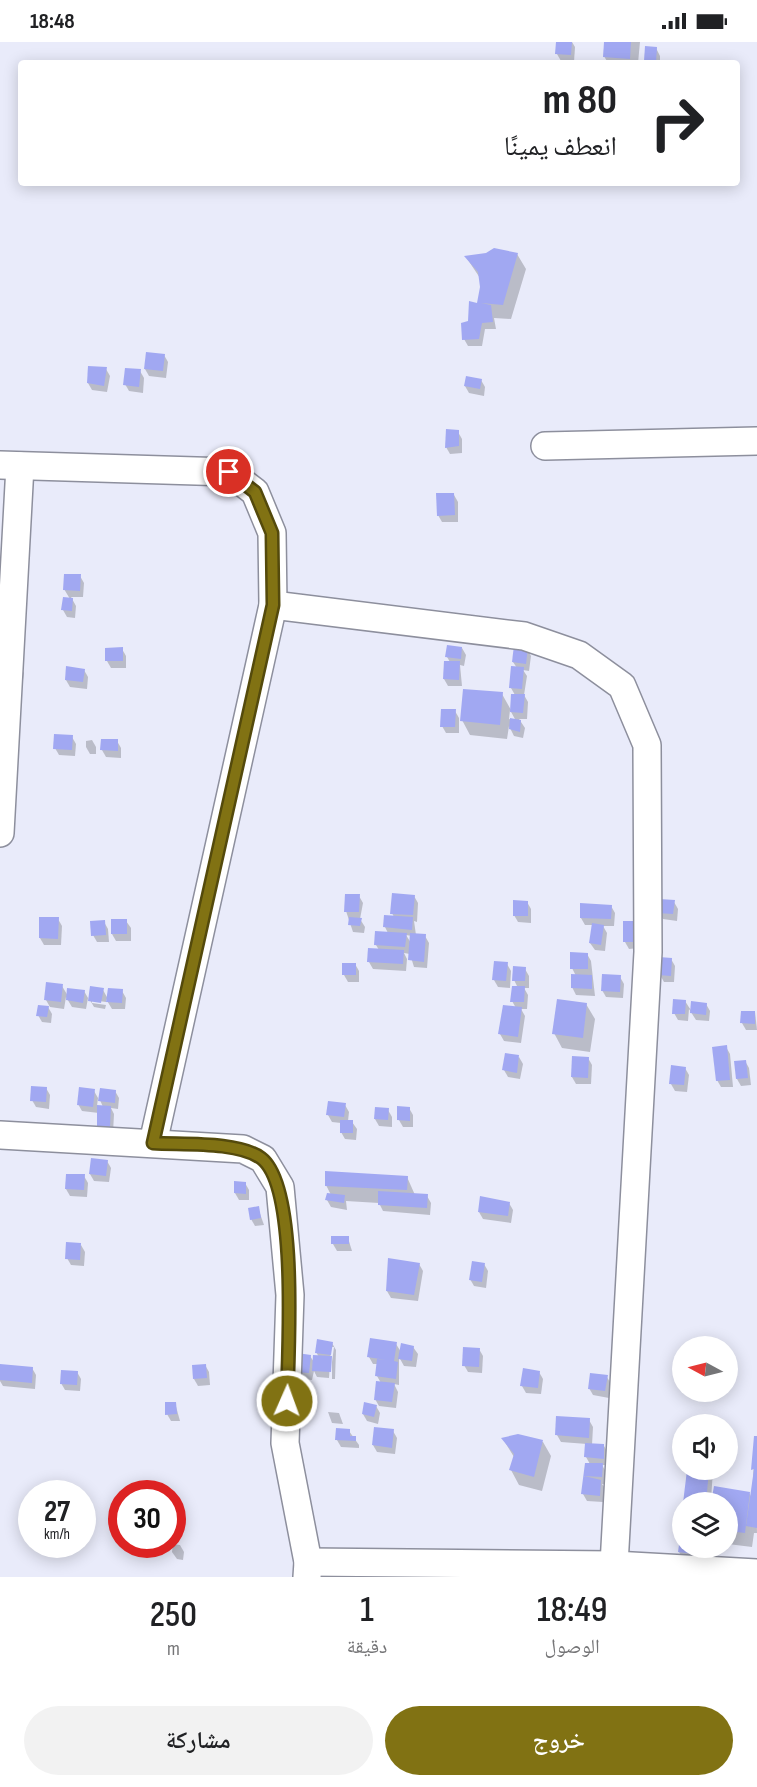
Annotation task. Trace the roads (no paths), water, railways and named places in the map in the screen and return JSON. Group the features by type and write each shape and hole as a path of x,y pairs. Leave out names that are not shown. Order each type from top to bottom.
{"street":[{"path":"545,446 757,441"},
{"path":"0,833 10,466 229,472 255,492 272,533 273,605 153,1143"},
{"path":"273,605 524,636 579,656 622,686 647,745 648,952 614,1564"},
{"path":"0,1135 243,1149 263,1159 280,1187 290,1295 285,1443 307,1570 614,1564 757,1574"}]}
